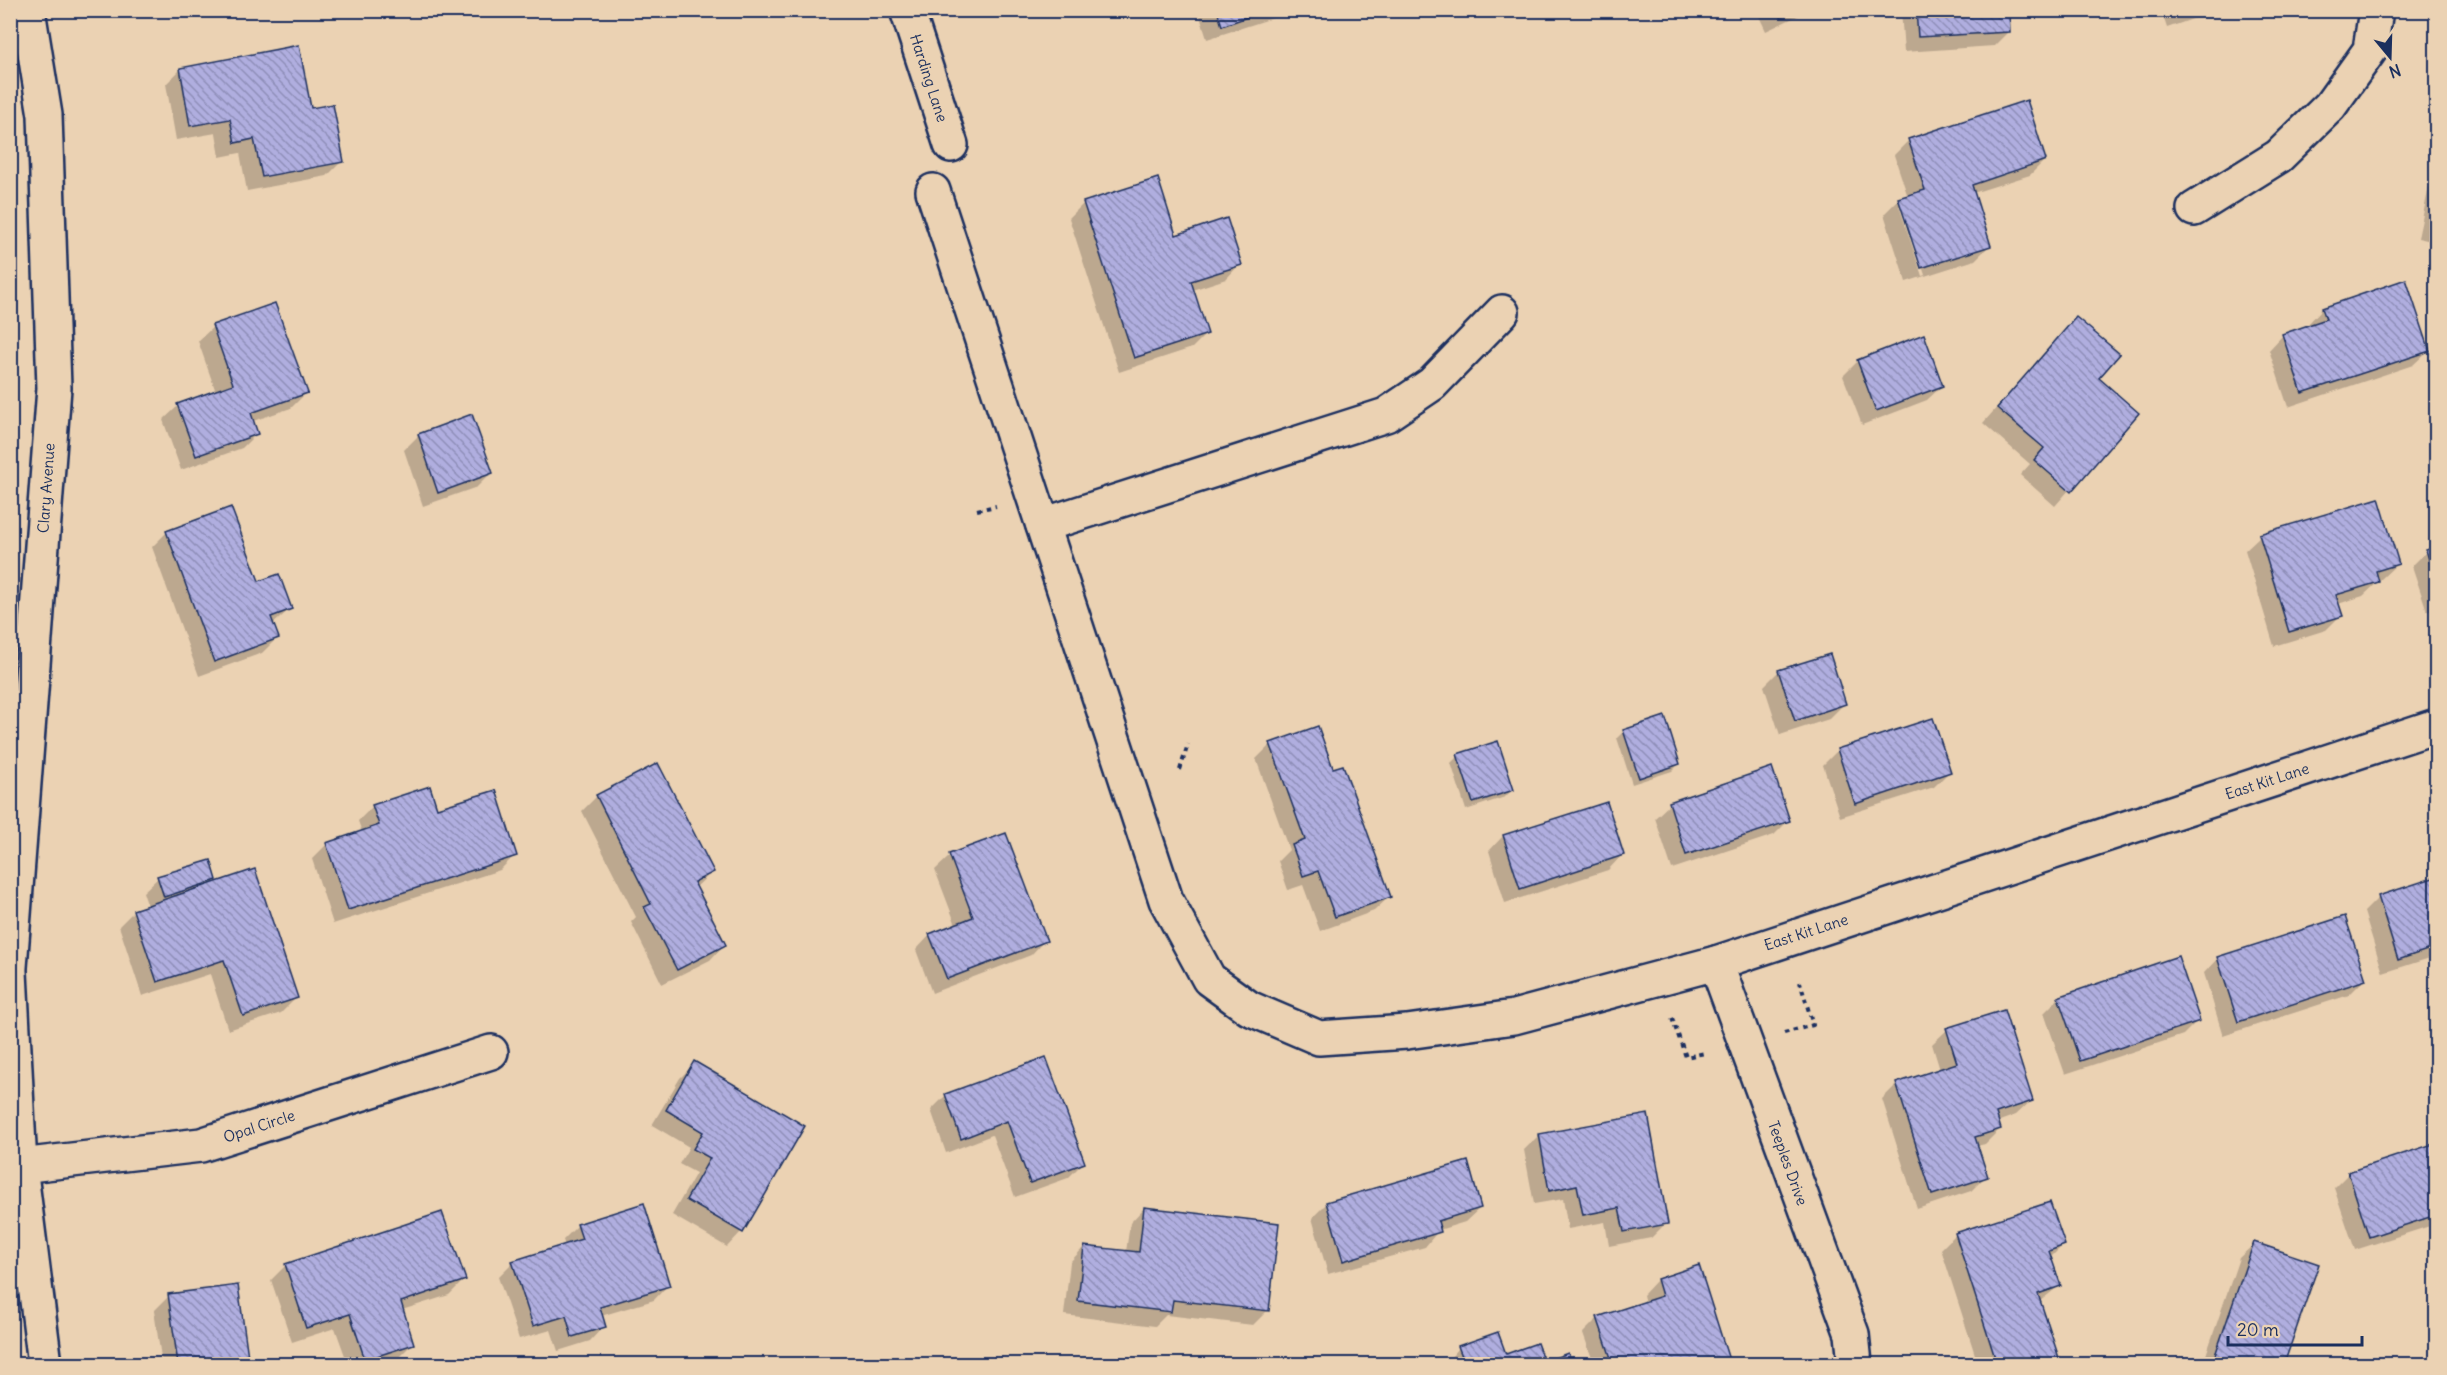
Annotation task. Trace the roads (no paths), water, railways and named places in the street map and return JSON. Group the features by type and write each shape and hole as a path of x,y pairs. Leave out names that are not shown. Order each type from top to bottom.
{"street":[{"name":"Clary Avenue","path":"10,967 54,388 45,115 28,10"},
{"name":"Harding Lane","path":"907,10 951,145"},
{"path":"2194,209 2279,156 2330,105 2370,50 2376,10"},
{"name":"East Kit Lane","path":"933,190 1166,900 1209,979 1249,1008 1319,1038 1407,1032 1514,1017 1716,963 2436,726"},
{"path":"1043,525 1386,415 1432,384 1502,312"},
{"name":"Teeples Drive","path":"1716,963 1852,1334 1855,1365"},
{"path":"10,972 20,1166 45,1365"},
{"name":"Opal Circle","path":"20,1166 201,1144 491,1052"}]}
